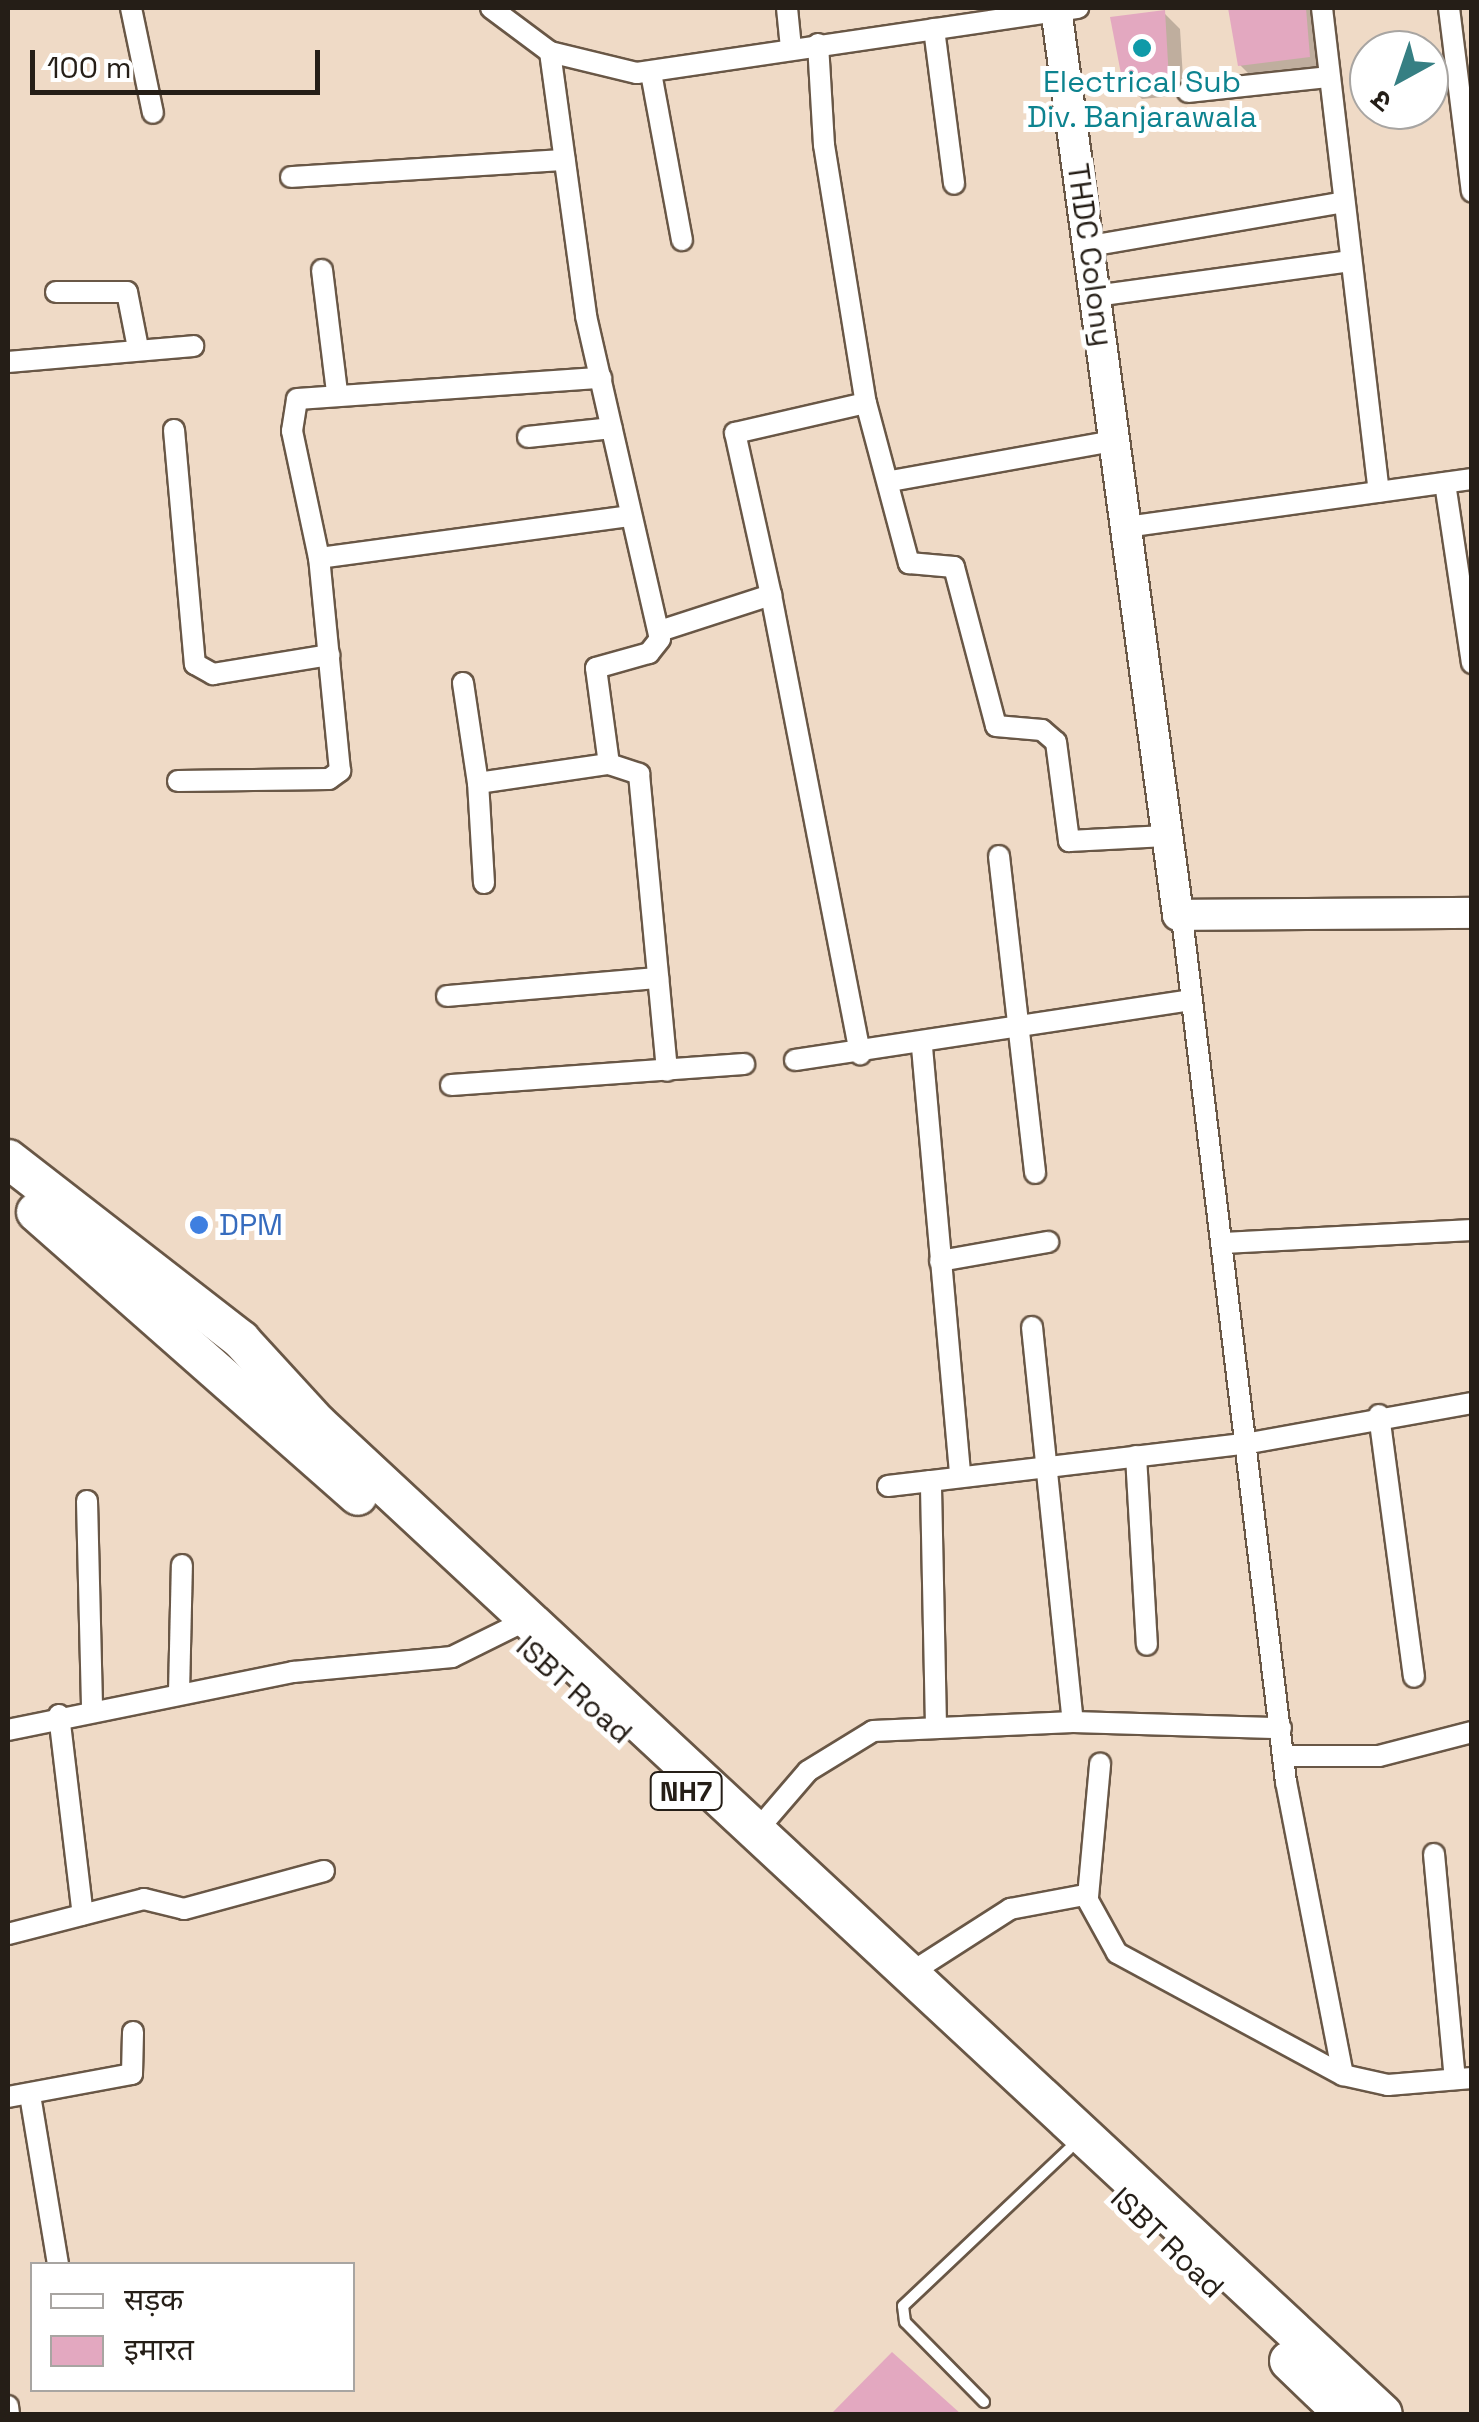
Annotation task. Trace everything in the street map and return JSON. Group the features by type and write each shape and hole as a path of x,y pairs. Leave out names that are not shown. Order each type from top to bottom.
{"highway":[{"name":"NH7","path":"8,1159 106,1251"},
{"name":"ISBT Road","path":"8,1188 106,1251 840,1917 1070,2149 1344,2414"},
{"name":"NH7","path":"519,1625 759,1828 840,1917 912,1972 1383,2414"}],"street":[{"path":"132,8 153,113"},
{"name":"THDC Colony","path":"490,8 550,52 607,71 651,72 1063,8 1095,296 1166,836 1182,918"},
{"path":"787,8 804,46 866,404 891,481 909,563 954,567 965,592 996,726 1042,730 1056,742 1070,841 1166,836"},
{"path":"1322,8 1340,203 1378,492"},
{"path":"1449,8 1472,192"},
{"path":"934,29 954,184"},
{"path":"550,52 564,160 602,378 630,516 660,630 655,650 596,668 609,764"},
{"path":"651,72 682,240"},
{"path":"1188,92 1328,77"},
{"path":"291,177 564,160"},
{"path":"1090,246 1340,203"},
{"path":"1095,296 1349,261"},
{"path":"322,270 337,392"},
{"path":"56,292 127,292 138,348"},
{"path":"8,362 192,346"},
{"path":"178,781 336,776 342,762 319,558 292,415 297,399 337,392 602,378"},
{"path":"860,1054 771,595 735,433 750,423 866,404"},
{"path":"528,437 612,428"},
{"path":"174,430 195,664 214,674 328,655"},
{"path":"891,481 1114,441"},
{"path":"1126,527 1472,479"},
{"path":"1445,483 1472,663"},
{"path":"319,558 630,516"},
{"path":"660,630 771,595"},
{"path":"463,683 478,783 484,883"},
{"path":"478,783 609,764 634,769 642,782 667,1071"},
{"path":"999,856 1035,1174"},
{"path":"1344,2074 1280,1728 1250,1443 1182,918 1472,912"},
{"path":"446,996 658,978"},
{"path":"795,1060 922,1047 1190,1000"},
{"path":"922,1047 960,1475"},
{"path":"451,1084 744,1064"},
{"path":"1224,1243 1472,1230"},
{"path":"940,1261 1048,1242"},
{"path":"1032,1327 1054,1464 1073,1722"},
{"path":"888,1486 1250,1443 1378,1415 1472,1404"},
{"path":"1378,1415 1414,1677"},
{"path":"1136,1456 1147,1645"},
{"path":"931,1480 936,1726"},
{"path":"87,1501 92,1710"},
{"path":"179,1693 182,1565"},
{"path":"8,1730 60,1715 179,1693 452,1657 519,1625"},
{"path":"60,1715 83,1914"},
{"path":"759,1828 844,1742 936,1726 1073,1722 1280,1728"},
{"path":"1284,1756 1379,1756 1472,1732"},
{"path":"1100,1764 1088,1896 1117,1953 1344,2074 1388,2086 1463,2078 1434,1854"},
{"path":"8,1934 144,1899 184,1909 324,1871"},
{"path":"912,1972 1010,1909 1088,1896"},
{"path":"8,2097 132,2074 134,2032"},
{"path":"30,2095 58,2262"},
{"path":"8,2406 9,2414"}],"lane":[{"path":"984,2402 905,2322 903,2306 1070,2149"}],"building":[{"path":"1228,8 1306,8 1310,57 1238,66"},
{"name":"Electrical Sub Div. Banjarawala","path":"1165,10 1169,80 1123,84 1110,17"},
{"path":"892,2352 961,2414 831,2414"}],"place":[{"name":"Electrical Sub Div. Banjarawala","path":"1142,48"},
{"name":"DPM","path":"199,1225"}]}
